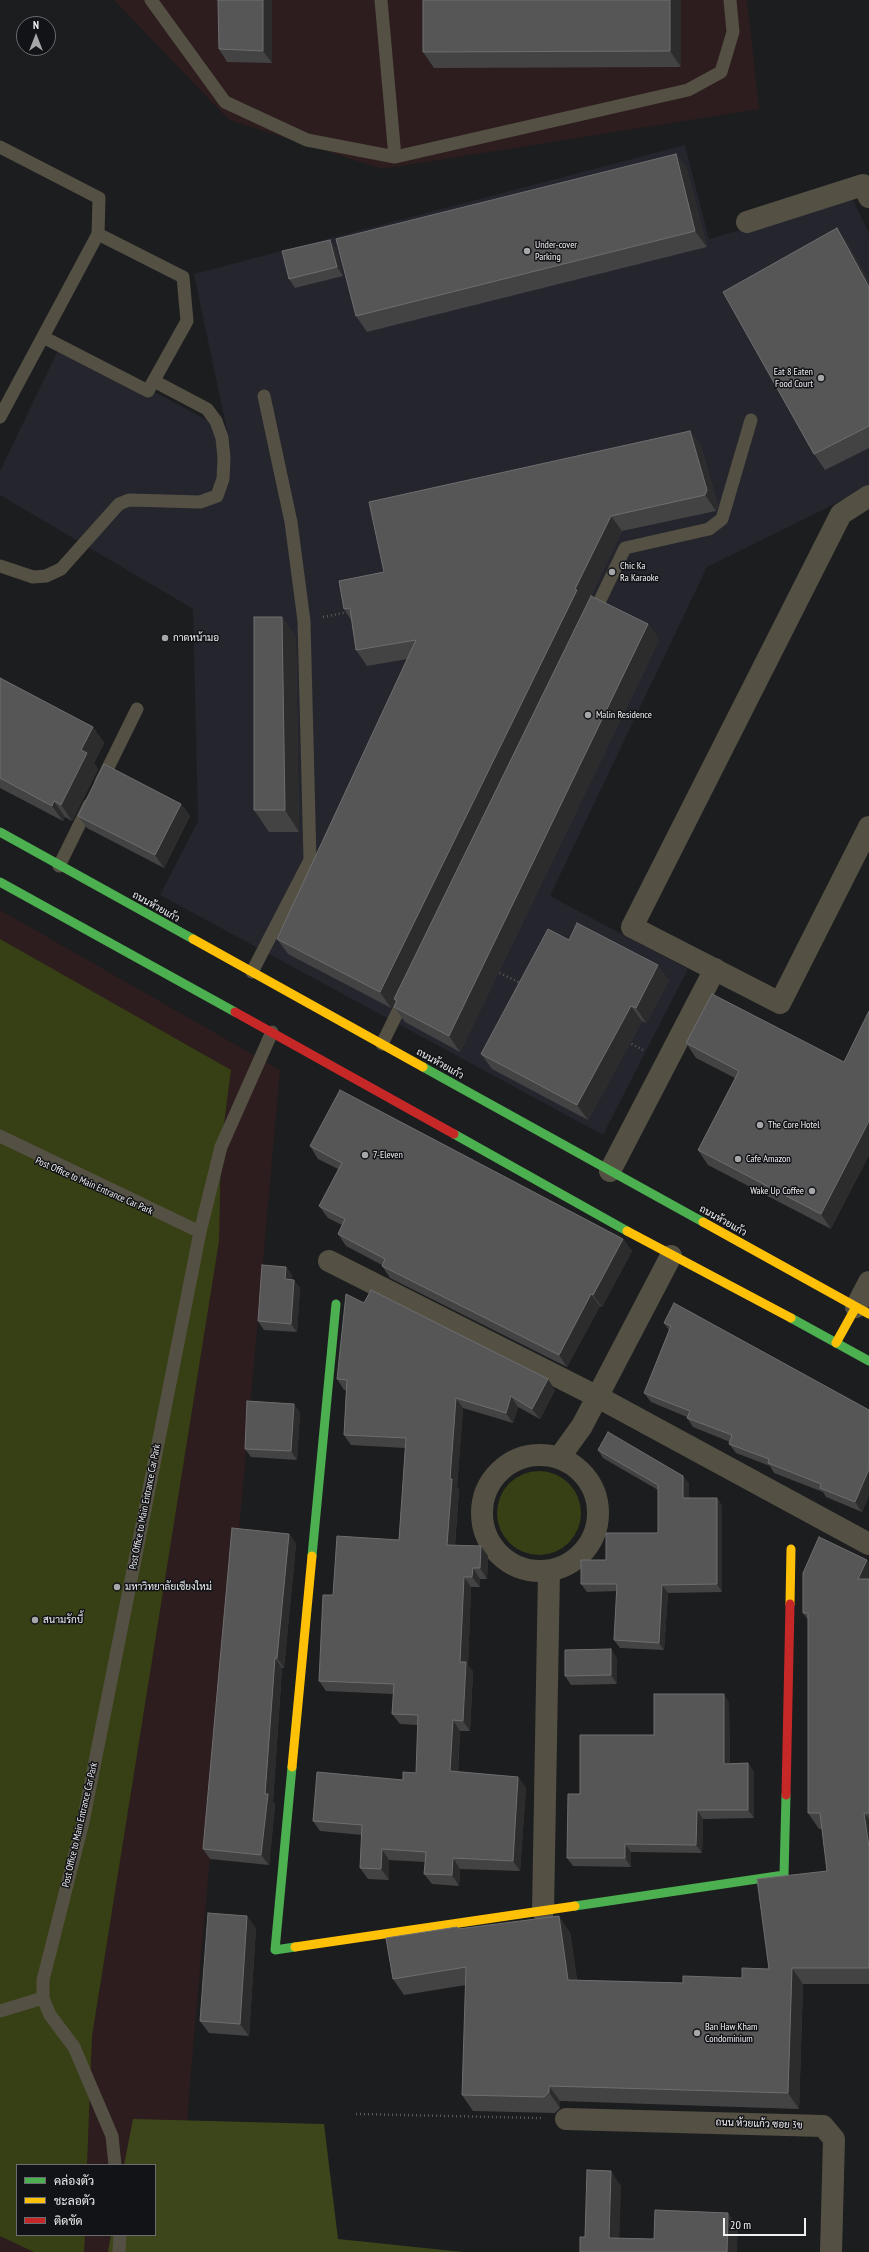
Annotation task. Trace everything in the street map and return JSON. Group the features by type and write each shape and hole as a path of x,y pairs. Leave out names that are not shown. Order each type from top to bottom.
{"main road":[{"name":"ถนนห้วยแก้ว","path":"0,832 863,1311"},
{"path":"0,882 272,1032 671,1256 836,1342 869,1361"},
{"path":"336,1304 275,1950 784,1875 791,1549"},
{"path":"836,1342 863,1311"}],"street":[{"path":"747,222 862,185 869,197"},
{"path":"869,496 841,514 632,927 780,1003 869,827"},
{"path":"610,1171 715,969"},
{"path":"559,1458 582,1426 671,1256"},
{"path":"329,1261 598,1397 869,1544"},
{"path":"863,1311 869,1282"},
{"path":"540,1455 559,1458 576,1467 588,1479 596,1494 599,1511 597,1528 593,1538 580,1557 566,1566 549,1571 530,1571 512,1565 497,1553 486,1537 481,1518 486,1493 491,1481 504,1467 521,1458 540,1455"},
{"path":"543,1911 549,1571"},
{"name":"ถนน ห้วยแก้ว ซอย 3ข","path":"566,2119 822,2126 834,2139 830,2252"}],"lane":[{"path":"151,0 225,102 307,140 395,157 688,90 721,72 733,32 730,0"},
{"path":"381,0 395,157"},
{"path":"0,147 99,198 98,234 0,417"},
{"path":"43,337 148,391 187,321 183,277 98,234"},
{"path":"0,566 33,576 46,576 61,569 119,504 129,500 200,502 217,496 223,479 224,458 222,438 216,421 207,409 154,381"},
{"path":"252,972 310,860 304,621 291,522 264,396"},
{"path":"587,626 625,548 709,529 722,519 751,420"},
{"path":"59,866 137,709"},
{"path":"382,1044 410,988"},
{"path":"115,2164 112,2136 74,2047 50,2015 43,1998 43,1980 83,1822 200,1232 221,1148 272,1032"},
{"path":"0,1136 200,1232"},
{"name":"Post Office to Main Entrance Car Park","path":"0,1145 200,1232"},
{"path":"0,2011 43,1998"},
{"path":"119,2252 120,2236"}],"path":[{"path":"304,621 352,611"},
{"path":"489,967 523,985"},
{"path":"626,1040 667,1062"},
{"path":"356,2114 566,2119"}],"shaded area":[{"path":"114,0 747,0 759,109 382,169 229,120"},
{"path":"685,145 709,239 852,198 869,233 869,487 707,567 550,896 688,969 603,1135 160,895 198,821 193,609 0,495 0,471 62,342 227,431 194,274"},
{"name":"มหาวิทยาลัยเชียงใหม่","path":"0,910 280,1070 189,2093 180,2252 0,2252"}],"green space":[{"name":"มหาวิทยาลัยเชียงใหม่","path":"0,939 231,1070 221,1147 219,1241 92,2036 87,2164 16,2164 16,2236 85,2236 84,2252 34,2252 0,2236"},
{"path":"531,1471 547,1471 563,1478 574,1489 581,1505 581,1521 578,1529 569,1543 563,1548 547,1555 531,1555 515,1548 504,1537 497,1521 497,1505 504,1489 515,1478"},
{"path":"133,2119 324,2124 338,2239 463,2252 108,2252 111,2236 156,2236 156,2164 124,2164"}],"building":[{"path":"218,0 263,0 263,51 219,49"},
{"path":"423,0 670,0 670,51 423,52"},
{"name":"Under-cover Parking","path":"676,154 695,231 356,316 336,239"},
{"name":"Eat 8 Eaten Food Court","path":"837,228 869,287 869,426 814,454 723,292"},
{"path":"330,240 337,267 289,279 282,251"},
{"path":"690,431 707,490 705,495 611,516 575,589 577,590 380,992 277,939 416,640 356,650 350,608 344,609 339,581 384,572 369,502"},
{"path":"591,596 648,624 449,1036 394,1007 397,1001 394,999"},
{"path":"254,617 282,617 285,810 254,810"},
{"path":"0,678 93,727 81,750 87,753 61,805 54,801 52,806 0,778"},
{"path":"104,764 181,804 155,855 78,816"},
{"path":"577,923 658,965 636,1008 631,1006 577,1105 481,1054 548,929 569,940"},
{"path":"712,994 844,1062 869,1011 869,1121 821,1214 698,1150 739,1071 686,1043"},
{"path":"340,1090 623,1239 593,1295 591,1294 559,1355 382,1266 385,1259 338,1234 345,1219 319,1206 342,1163 310,1146"},
{"path":"262,1265 286,1267 285,1279 294,1280 291,1324 258,1321"},
{"path":"371,1290 548,1379 532,1409 511,1396 506,1413 456,1398 447,1545 481,1546 480,1568 473,1568 472,1577 464,1577 460,1662 466,1662 463,1721 453,1720 450,1771 518,1777 513,1861 453,1858 452,1875 424,1874 426,1852 382,1849 381,1869 360,1868 362,1825 313,1821 317,1772 403,1780 403,1772 416,1773 418,1715 392,1714 394,1684 319,1681 323,1595 333,1595 337,1536 399,1540 406,1438 344,1435 347,1380 337,1379 346,1294 364,1303"},
{"path":"674,1303 869,1410 869,1469 855,1502 820,1488 821,1484 768,1463 769,1459 729,1444 732,1435 687,1418 690,1411 644,1393 671,1326 664,1323"},
{"path":"247,1401 294,1404 291,1451 245,1449"},
{"path":"608,1432 683,1476 683,1498 717,1498 717,1584 662,1585 659,1643 614,1640 617,1584 581,1584 581,1560 606,1560 606,1533 658,1533 658,1485 598,1450"},
{"path":"232,1528 289,1534 277,1658 275,1658 265,1794 268,1794 261,1855 203,1849"},
{"path":"819,1537 867,1560 858,1579 869,1579 869,1813 864,1813 869,1847 869,1968 792,1968 788,2093 549,2086 549,2092 544,2097 462,2095 466,1967 393,1979 386,1938 457,1927 458,1929 559,1916 568,1980 683,1983 683,1976 742,1978 742,1968 769,1969 757,1879 827,1871 820,1813 808,1813 808,1613 803,1613 803,1573"},
{"path":"611,1649 611,1675 565,1676 565,1650"},
{"path":"654,1694 724,1694 724,1764 748,1763 748,1810 697,1810 696,1845 625,1844 625,1858 567,1858 568,1794 580,1794 580,1735 654,1735"},
{"path":"208,1913 247,1916 240,2024 200,2021"},
{"path":"587,2170 611,2171 609,2238 654,2239 655,2210 728,2213 727,2252 580,2252 580,2237 585,2237"}],"traffic: fast":[{"path":"0,832 193,939"},
{"path":"0,882 235,1012"},
{"path":"423,1067 703,1222"},
{"path":"454,1134 627,1231"},
{"path":"312,1556 336,1304"},
{"path":"791,1318 869,1361"},
{"path":"292,1767 275,1950 295,1947"},
{"path":"575,1906 784,1875 786,1795"}],"traffic: slow":[{"path":"193,939 423,1067"},
{"path":"703,1222 869,1314"},
{"path":"627,1231 791,1318"},
{"path":"836,1343 856,1307"},
{"path":"790,1604 791,1549"},
{"path":"292,1767 312,1556"},
{"path":"295,1947 575,1906"}],"traffic: jam":[{"path":"235,1012 454,1134"},
{"path":"786,1795 790,1604"}],"place":[{"name":"Under-cover Parking","path":"527,251"},
{"name":"Eat 8 Eaten Food Court","path":"821,378"},
{"name":"Chic Ka Ra Karaoke","path":"612,572"},
{"name":"กาดหน้ามอ","path":"165,638"},
{"name":"Malin Residence","path":"588,715"},
{"name":"The Core Hotel","path":"760,1125"},
{"name":"7-Eleven","path":"365,1155"},
{"name":"Cafe Amazon","path":"738,1159"},
{"name":"Wake Up Coffee","path":"812,1191"},
{"name":"มหาวิทยาลัยเชียงใหม่","path":"117,1587"},
{"name":"สนามรักบี้","path":"35,1620"},
{"name":"Ban Haw Kham Condominium","path":"697,2033"}]}
